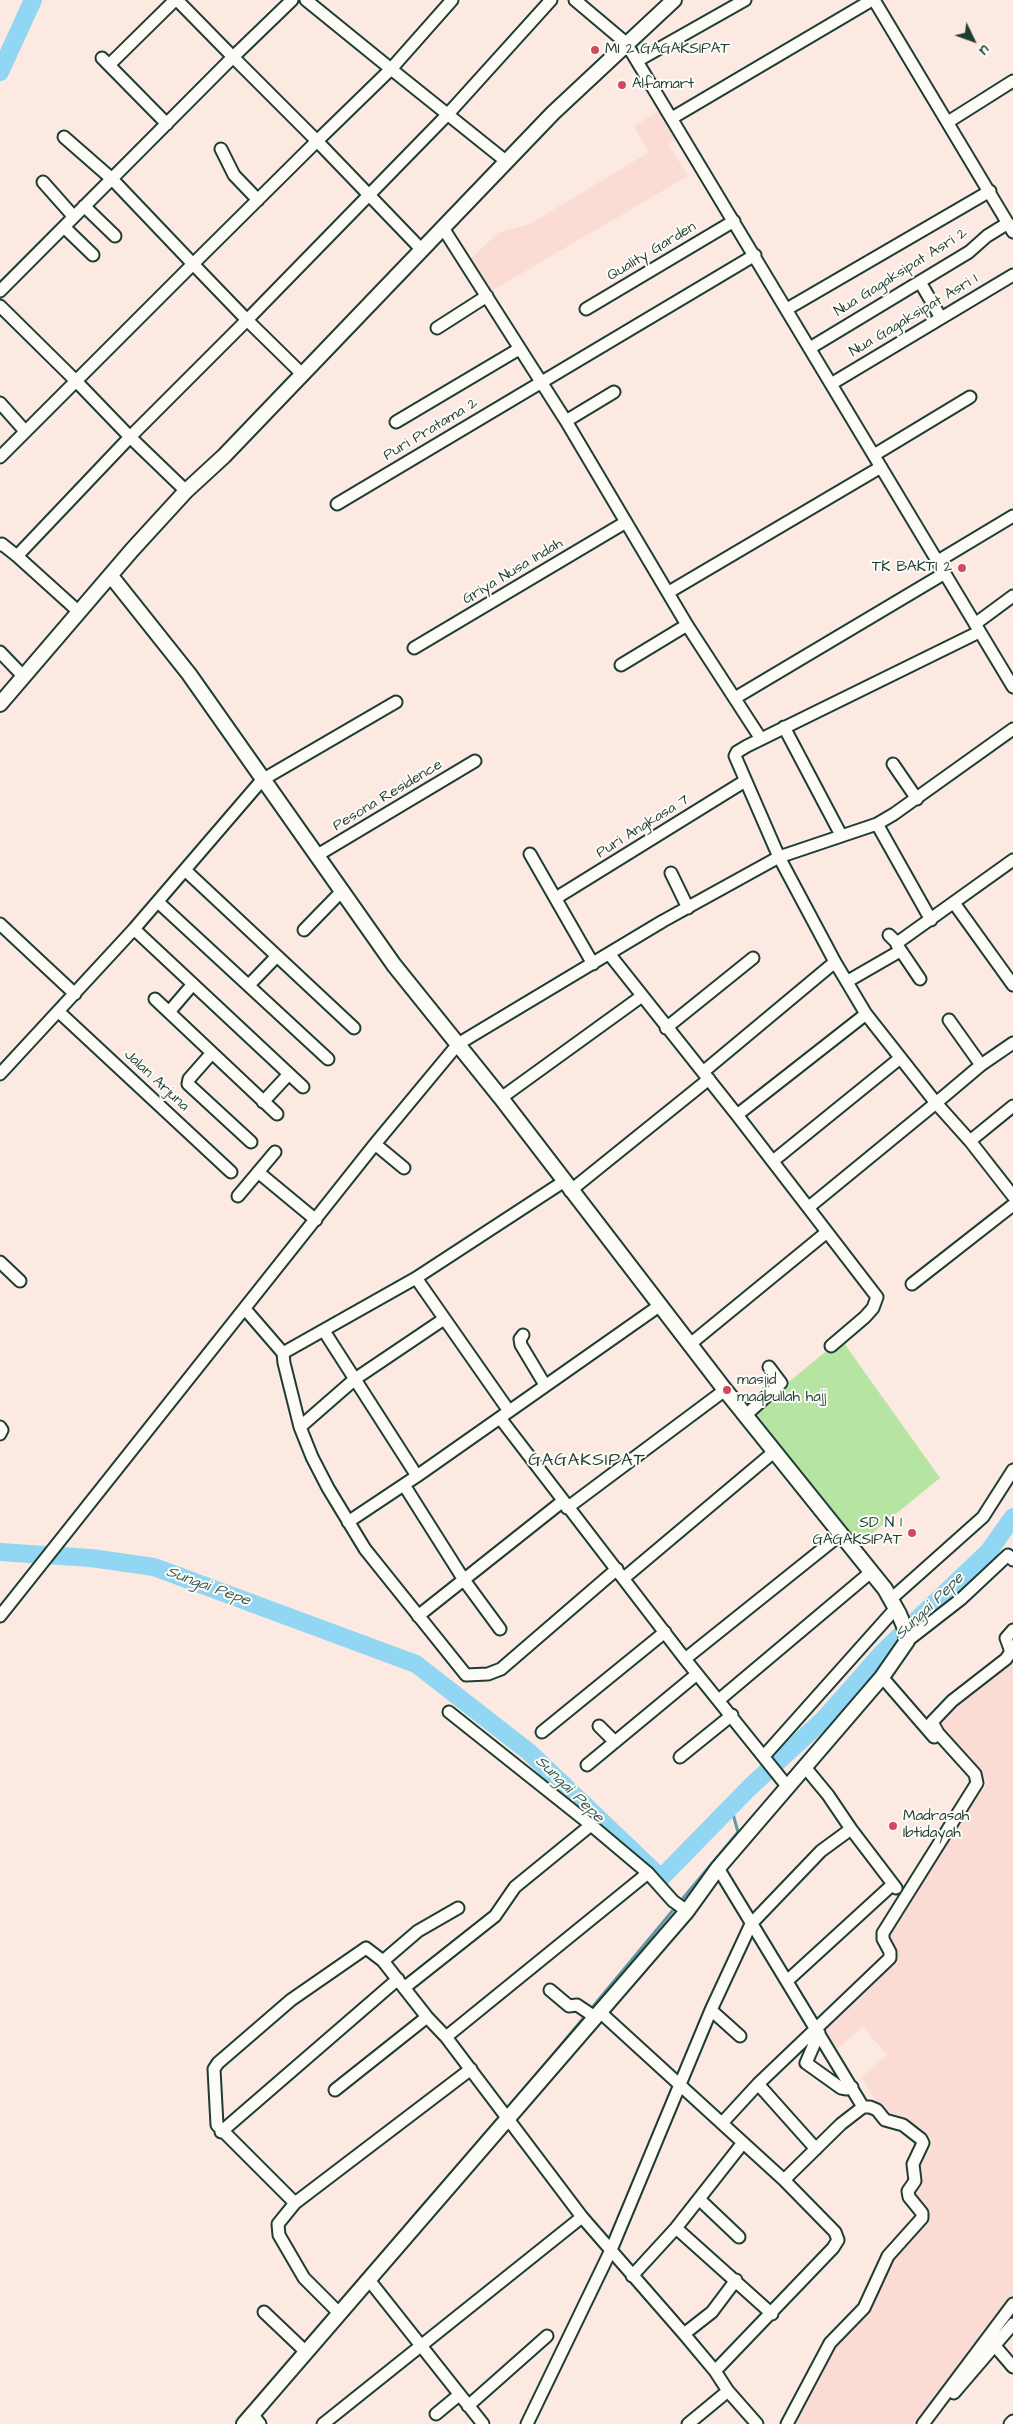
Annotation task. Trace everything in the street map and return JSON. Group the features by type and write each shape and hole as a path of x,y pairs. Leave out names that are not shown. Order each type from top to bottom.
{"main road":[{"path":"0,704 186,491 224,456 301,373 588,79 674,0"},
{"path":"111,576 189,674 394,965 501,1098 658,1306 871,1572 895,1607 906,1636 882,1677 804,1766 783,1781 685,1911 592,2013 508,2117 306,2352 252,2421"}],"street":[{"path":"167,124 105,61 176,0 371,194 422,250"},
{"path":"0,291 292,0"},
{"path":"306,0 507,162"},
{"path":"0,457 317,140 391,69 452,0"},
{"path":"17,556 130,437 248,320 448,114 551,0"},
{"path":"575,0 626,44 637,61 946,573 1013,688"},
{"path":"637,61 745,0"},
{"path":"672,118 875,1 990,191 1010,228"},
{"path":"948,122 1013,81"},
{"path":"64,137 112,179 301,373"},
{"path":"222,149 234,175 258,200"},
{"path":"43,182 74,217"},
{"path":"787,310 990,191"},
{"path":"84,206 115,236"},
{"name":"Quality Garden","path":"586,310 734,221"},
{"path":"64,227 93,255"},
{"path":"443,228 566,421 687,625 760,739"},
{"name":"Nua Gagaksipat Asri 2","path":"810,348 969,252 987,236 1010,228"},
{"name":"Puri Pratama 2","path":"337,504 755,256"},
{"name":"Nua Gagaksipat Asri 1","path":"832,384 1013,275"},
{"path":"920,282 941,318"},
{"path":"437,328 487,296"},
{"path":"0,306 186,491"},
{"path":"396,422 519,349"},
{"path":"566,421 614,392"},
{"path":"874,455 970,397"},
{"path":"0,403 25,431"},
{"path":"668,592 882,467"},
{"path":"938,561 1013,516"},
{"name":"Griya Nusa Indah","path":"414,648 626,522"},
{"path":"1,544 79,612"},
{"path":"735,698 946,573"},
{"path":"1013,596 977,628 742,748 735,756 779,857 835,962 866,1014 899,1059 970,1141 1013,1196"},
{"path":"621,665 687,625"},
{"path":"0,652 24,677"},
{"path":"0,1074 134,929 262,780 396,702"},
{"path":"784,727 841,835"},
{"path":"0,1616 375,1144 458,1044 688,908 779,857 877,824 917,799 1013,729"},
{"name":"Pesona Residence","path":"316,856 475,761"},
{"path":"893,764 917,799"},
{"name":"Puri Angkasa 7","path":"556,898 745,781"},
{"path":"877,824 932,920"},
{"path":"530,854 593,964"},
{"path":"848,981 895,943 932,920 1013,860"},
{"path":"186,870 354,1028"},
{"path":"671,873 688,908"},
{"path":"304,930 341,892"},
{"path":"158,902 328,1059"},
{"path":"954,903 1013,985"},
{"path":"0,924 75,994"},
{"path":"134,929 303,1087"},
{"path":"895,943 920,979"},
{"path":"610,955 666,1028 737,1114 877,1298 873,1308 865,1317 831,1346"},
{"path":"249,985 277,956"},
{"path":"666,1028 753,958"},
{"path":"282,1353 416,1278 566,1186 706,1076 835,962"},
{"path":"169,1012 193,984"},
{"path":"501,1098 642,996"},
{"path":"155,1000 277,1114"},
{"name":"Jalan Arjuna","path":"59,1012 232,1172"},
{"path":"737,1114 866,1014"},
{"path":"949,1020 981,1065"},
{"path":"809,1208 981,1065 1013,1043"},
{"path":"211,1054 189,1079 188,1084 251,1142"},
{"path":"773,1161 899,1059"},
{"path":"264,1102 289,1074"},
{"path":"970,1141 1013,1106"},
{"path":"375,1144 404,1168"},
{"path":"238,1196 275,1152"},
{"path":"258,1172 316,1220"},
{"path":"912,1284 1013,1204"},
{"path":"689,1345 827,1232"},
{"path":"0,1262 20,1281"},
{"path":"416,1278 504,1415 565,1504 685,1659 720,1699 783,1781"},
{"path":"348,1522 417,1476 658,1306"},
{"path":"245,1309 282,1353 300,1427 312,1457 348,1522 365,1549 462,1673 469,1676 488,1674 501,1669 775,1451"},
{"path":"300,1427 355,1379 444,1319"},
{"path":"324,1330 417,1476"},
{"path":"523,1335 520,1339 521,1345 545,1385"},
{"path":"746,1416 781,1383 769,1367"},
{"path":"418,1616 565,1504 725,1390"},
{"path":"766,1759 895,1607 983,1517 1013,1470"},
{"path":"404,1485 464,1580 500,1629"},
{"path":"685,1659 840,1535"},
{"path":"906,1636 960,1599 1008,1555 1013,1560"},
{"path":"720,1699 871,1572"},
{"path":"723,2122 758,2084 818,2031 890,1958 890,1952 883,1939 883,1933 977,1784 974,1774 933,1726 932,1722 952,1700 1006,1659 1010,1649 1006,1638 1013,1630"},
{"path":"542,1732 664,1632"},
{"path":"587,1765 697,1674"},
{"path":"882,1677 962,1768"},
{"path":"449,1712 591,1824 648,1873 673,1902 685,1911"},
{"path":"680,1757 732,1715"},
{"path":"599,1726 615,1742"},
{"path":"804,1766 828,1795 892,1885 905,1896"},
{"path":"221,2132 401,1983 495,1916 515,1887 591,1824"},
{"path":"527,2424 611,2250 711,2010 751,1924 821,1851 852,1828"},
{"path":"718,1868 863,2107 877,2110 885,2120 903,2126 923,2141 922,2147 912,2164 915,2181 908,2191 909,2197 923,2215 885,2262 864,2308 830,2343 787,2424"},
{"path":"446,2037 648,1873"},
{"path":"787,1981 892,1885"},
{"path":"383,1961 418,1932 458,1908"},
{"path":"295,2203 221,2132 215,2119 214,2069 218,2063 292,2000 366,1948 383,1961 427,2018 446,2037 582,2217 684,2334 715,2371 728,2391 757,2424"},
{"path":"550,1990 569,2006 577,2005 592,2013 723,2122 742,2144 784,2180 835,2232 838,2240 834,2248 715,2371"},
{"path":"711,2010 740,2036"},
{"path":"335,2090 427,2018"},
{"path":"818,2031 806,2063 841,2088 847,2089 852,2087"},
{"path":"340,2314 304,2278 279,2235 278,2224 295,2203 471,2069"},
{"path":"758,2084 816,2149"},
{"path":"784,2180 841,2124 863,2107"},
{"path":"632,2276 676,2228 742,2144"},
{"path":"699,2199 739,2237"},
{"path":"323,2424 582,2217"},
{"path":"676,2228 772,2314"},
{"path":"369,2280 422,2344 459,2395 483,2424"},
{"path":"684,2334 712,2312 736,2280"},
{"path":"926,2422 961,2372 1013,2304"},
{"path":"264,2312 306,2352"},
{"path":"926,2422 1013,2324"},
{"path":"468,2406 547,2336"},
{"path":"995,2346 1013,2367"},
{"path":"688,2424 728,2391"},
{"path":"436,2414 459,2395"},
{"path":"1010,2424 1013,2421"}],"shaded area":[{"path":"662,108 679,138 668,144 688,176 488,293 467,262 499,232 530,224 649,152 634,127"},
{"path":"1013,1662 1013,2297 984,2337 936,2394 930,2406 913,2424 796,2424 793,2422 794,2418 840,2338 868,2315 891,2261 927,2218 928,2213 926,2207 913,2194 923,2176 918,2166 931,2148 931,2142 917,2130 886,2116 861,2077 887,2055 863,2027 834,2051 820,2030 895,1957 895,1949 887,1937 890,1928 902,1918 932,1861 988,1782 940,1726 940,1719"}],"green space":[{"path":"841,1339 940,1478 854,1548 750,1414"}],"waterway":[{"path":"0,72 33,0"},
{"name":"Sungai Pepe","path":"0,1552 91,1558 154,1567 416,1664 529,1752 661,1878 750,1787 824,1719 883,1652 989,1551 1013,1517"},
{"path":"516,2099 738,1832 731,1807"},
{"path":"410,2220 477,2144"}],"place":[{"name":"MI 2 GAGAKSIPAT","path":"595,50"},
{"name":"Alfamart","path":"622,85"},
{"name":"TK BAKTI 2","path":"962,568"},
{"name":"masjid maqbullah hajj","path":"727,1390"},
{"name":"SD N 1 GAGAKSIPAT","path":"912,1533"},
{"name":"Madrasah Ibtidayah","path":"893,1826"}],"district":[{"name":"GAGAKSIPAT","path":"587,1461"}]}
